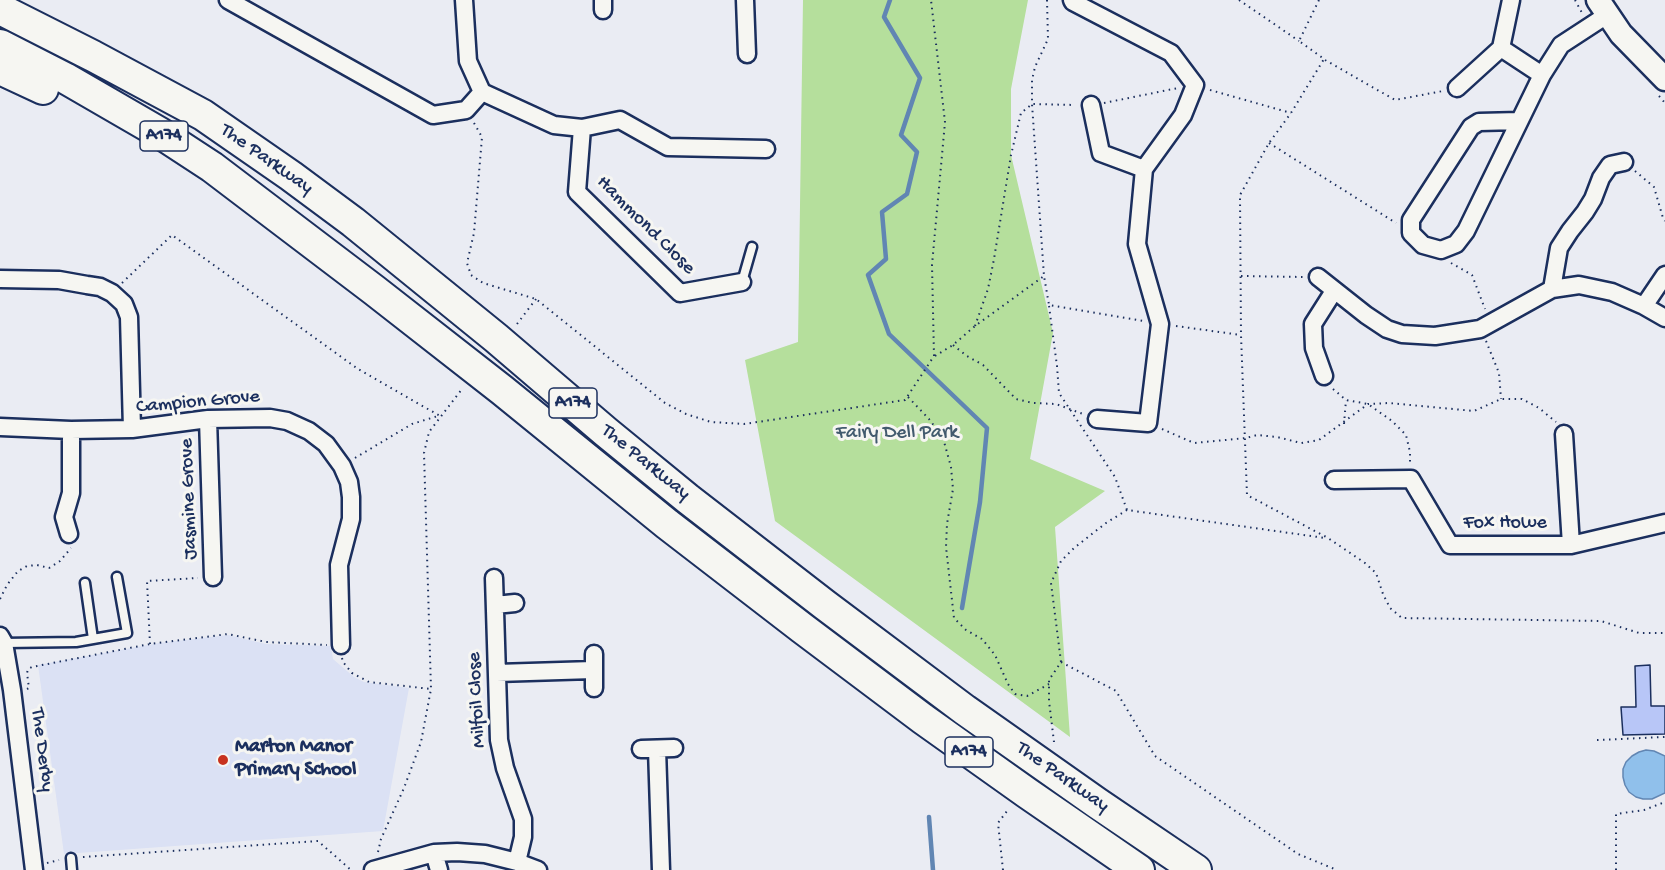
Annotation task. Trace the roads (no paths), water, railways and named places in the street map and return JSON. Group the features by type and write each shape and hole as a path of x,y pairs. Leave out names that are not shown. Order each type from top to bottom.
{"highway":[{"name":"A174","path":"16,0 101,46 178,101"},
{"name":"The Parkway","path":"0,9 203,115 271,162 353,222 688,499 834,612 965,710 1196,870"},
{"name":"The Parkway","path":"0,45 65,78 160,133 212,167 502,390 668,524 802,628 923,719 1140,870"},
{"path":"0,69 133,134 316,245"}],"street":[{"path":"228,0 433,115 466,110 482,92"},
{"path":"464,0 468,62 482,92 554,125 582,128 620,120 668,147 766,149"},
{"path":"745,0 747,54"},
{"path":"1072,0 1172,52 1195,85 1183,115 1144,169 1137,244 1160,324 1148,423 1097,419"},
{"path":"1457,88 1501,48 1511,0"},
{"path":"1520,121 1479,122 1471,127 1411,220 1411,233 1423,246 1441,249 1456,244 1466,231 1520,121 1542,75 1561,45 1603,7 1622,34 1665,79"},
{"path":"1501,48 1542,75"},
{"path":"1091,105 1101,153 1144,169"},
{"name":"Hammond Close","path":"582,128 577,192 680,293 742,282"},
{"path":"1552,289 1559,248 1593,199 1601,178 1610,165 1624,162"},
{"path":"1644,306 1665,275"},
{"path":"1318,277 1387,329 1402,334 1435,336 1486,326 1552,289 1579,285 1612,292 1665,318"},
{"path":"0,279 59,280 100,287 112,293 124,304 129,317 132,429"},
{"path":"1324,376 1314,348 1313,324 1334,291"},
{"name":"Campion Grove","path":"0,427 71,430 132,429 208,419 270,418 287,421 309,431 326,444 342,466 349,482 351,519 339,565 341,645"},
{"name":"Jasmine Grove","path":"208,419 213,577"},
{"path":"69,534 63,517 71,493 71,430"},
{"name":"Fox Howe","path":"1564,434 1571,545"},
{"name":"Fox Howe","path":"1334,480 1411,478 1450,545 1571,545 1665,523"},
{"name":"Milfoil Close","path":"494,578 499,740 505,768 522,819 523,837 517,862"},
{"path":"495,605 515,603"},
{"name":"The Derby","path":"2,640 12,690 34,868"},
{"path":"497,673 593,662 594,687"},
{"path":"661,870 649,749 674,748"},
{"path":"374,870 434,853 457,852 485,854 538,870"},
{"path":"434,853 439,870"}],"lane":[{"path":"742,282 752,247"},
{"path":"2,640 76,642 127,633 117,577"},
{"path":"85,583 93,639"},
{"path":"71,858 72,870"}],"water":[{"path":"1646,750 1665,756 1665,793 1652,799 1636,797 1629,792 1623,777 1626,762 1632,756"}],"waterway":[{"path":"890,0 884,17 920,78 901,135 917,152 907,194 882,212 886,259 868,275 889,334 987,428 980,502 962,608"},
{"path":"929,817 933,870"}],"place":[{"name":"Marton Manor Primary School","path":"223,760"}],"park label":[{"name":"Fairy Dell Park","path":"897,434"}]}
